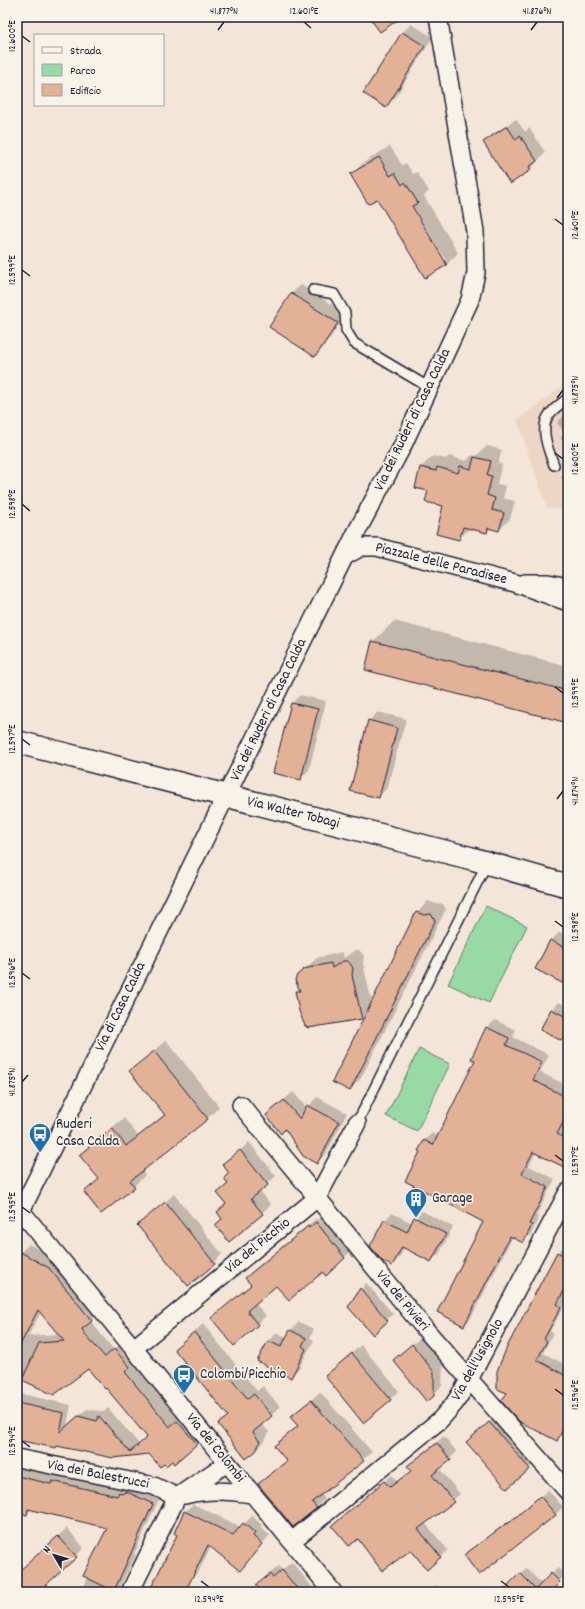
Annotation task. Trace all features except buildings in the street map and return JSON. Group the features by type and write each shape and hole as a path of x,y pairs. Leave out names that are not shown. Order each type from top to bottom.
{"street":[{"name":"Via dei Ruderi di Casa Calda","path":"226,796 345,556 402,447 470,300 475,284 476,263 474,226 441,19"},
{"name":"Piazzale delle Paradisee","path":"345,556 361,547 377,547 515,583 568,602"},
{"name":"Piazzale delle Paradisee","path":"515,583 538,582 568,587"},
{"name":"Via Walter Tobagi","path":"17,742 487,863 568,886"},
{"name":"Via di Casa Calda","path":"19,1215 226,796"},
{"name":"Via dei Pivieri","path":"241,1105 424,1329 568,1492"},
{"name":"Via del Picchio","path":"134,1348 317,1198 356,1123"},
{"name":"Via dell'Usignolo","path":"292,1541 440,1420 454,1404 469,1380 568,1192"},
{"name":"Via dei Colombi","path":"19,1215 134,1348 333,1592"},
{"name":"Via dei Balestrucci","path":"17,1458 154,1486 177,1497"},
{"path":"130,1592 177,1497 227,1463"},
{"path":"177,1497 206,1491 252,1494"}],"lane":[{"path":"313,290 334,294 345,313 346,330 354,343 430,388"},
{"path":"554,466 545,445 545,428 548,415 568,398"},
{"path":"356,1123 487,863"}],"shaded area":[{"path":"568,382 568,516 562,510 547,508 517,420"}],"green space":[{"path":"486,906 527,926 489,1003 448,984"},
{"path":"419,1049 450,1064 417,1131 386,1116"}],"place":[{"name":"Ruderi Casa Calda","path":"40,1154"},
{"name":"Garage","path":"416,1218"},
{"name":"Colombi/Picchio","path":"184,1394"}]}
